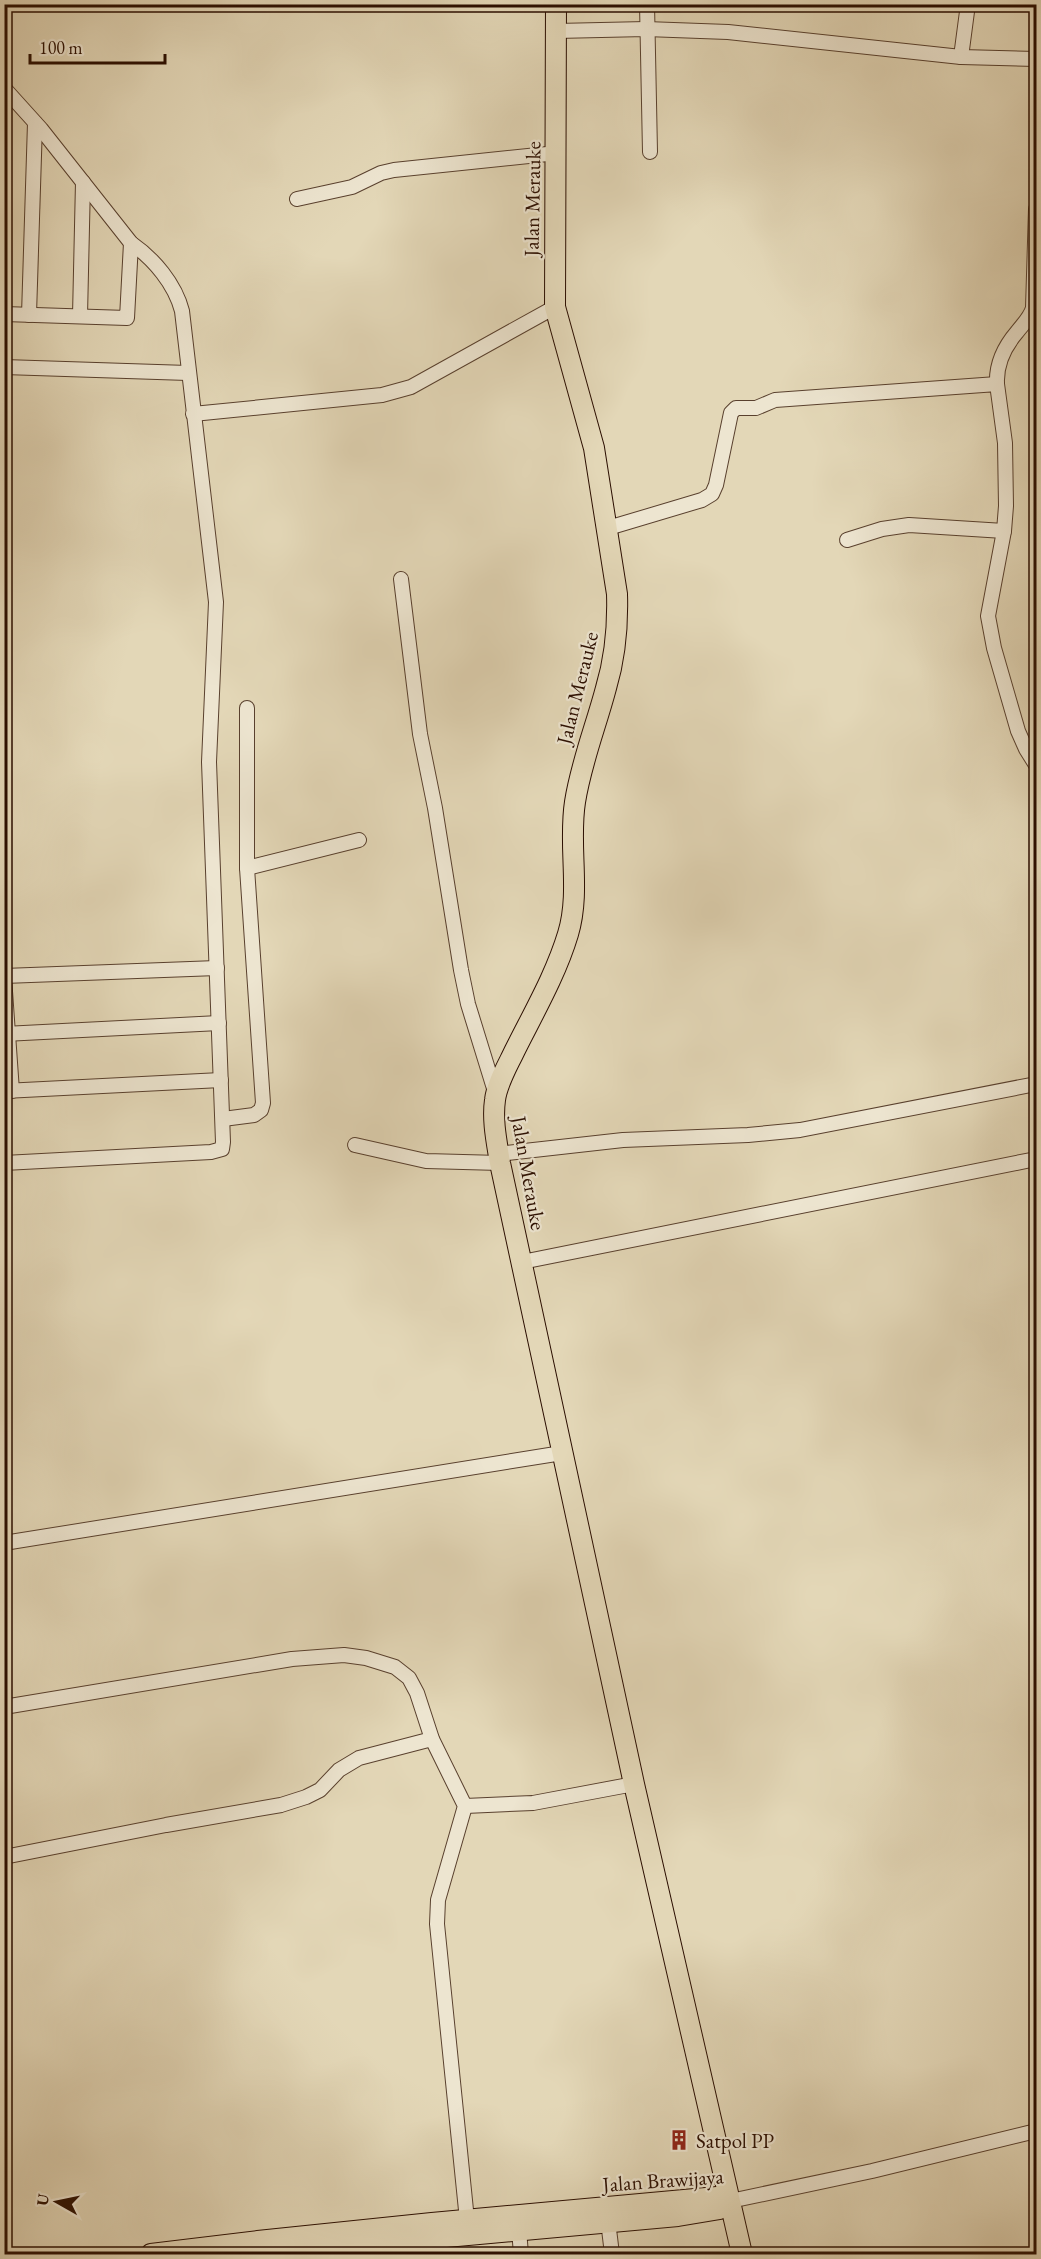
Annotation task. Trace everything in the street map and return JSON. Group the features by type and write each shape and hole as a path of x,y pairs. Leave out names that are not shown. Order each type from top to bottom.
{"highway":[{"name":"Jalan Merauke","path":"556,4 555,307 594,448 618,594 617,626 607,687 580,774 575,802 572,822 573,910 564,946 496,1095 494,1119 499,1159 634,1784 732,2201 742,2254"},
{"name":"Jalan Brawijaya","path":"151,2254 433,2238 519,2230 732,2201"},
{"name":"Jalan Brawijaya","path":"433,2238 467,2220 596,2218"},
{"name":"Jalan Brawijaya","path":"260,2254 350,2244"}],"street":[{"path":"647,4 650,152"},
{"path":"961,57 968,4"},
{"path":"556,31 646,29 728,32 961,57 1036,59"},
{"path":"4,88 131,243 148,255 178,297 184,321 188,373 216,602 209,762 223,1119 222,1147 216,1152 4,1163"},
{"path":"29,315 35,123"},
{"path":"297,198 352,187 381,173 394,170 557,153"},
{"path":"80,316 83,182"},
{"path":"1036,209 1033,308 997,368 1006,466 1004,531 989,606 989,629 1018,731 1036,765"},
{"path":"4,314 127,318 131,243"},
{"path":"193,414 382,395 411,387 555,307"},
{"path":"4,367 188,373"},
{"path":"608,528 702,500 712,494 716,485 731,412 736,408 756,408 775,400 997,384"},
{"path":"847,540 882,529 909,525 1004,531"},
{"path":"401,579 417,714 435,808 461,970 468,1005 496,1095"},
{"path":"223,1119 254,1115 261,1110 263,1103 247,868 247,708"},
{"path":"247,868 358,840"},
{"path":"217,968 43,973 4,977 8,1091 221,1080"},
{"path":"7,1034 219,1023"},
{"path":"356,1145 426,1161 499,1159 623,1140 748,1135 800,1130 1036,1084"},
{"name":"Jalan Merauke","path":"522,1262 1036,1159"},
{"path":"4,1543 562,1453"},
{"path":"4,1707 292,1659 354,1656 395,1667 409,1678 417,1693 432,1739 465,1806 438,1900 437,1924 467,2220"},
{"path":"4,1857 281,1805 320,1790 339,1770 359,1758 432,1739"},
{"path":"465,1806 533,1803 634,1784"},
{"path":"732,2201 872,2171 1036,2131"},
{"path":"596,2218 612,2254"},
{"path":"519,2230 521,2254"}],"place":[{"name":"Satpol PP","path":"679,2140"}]}
